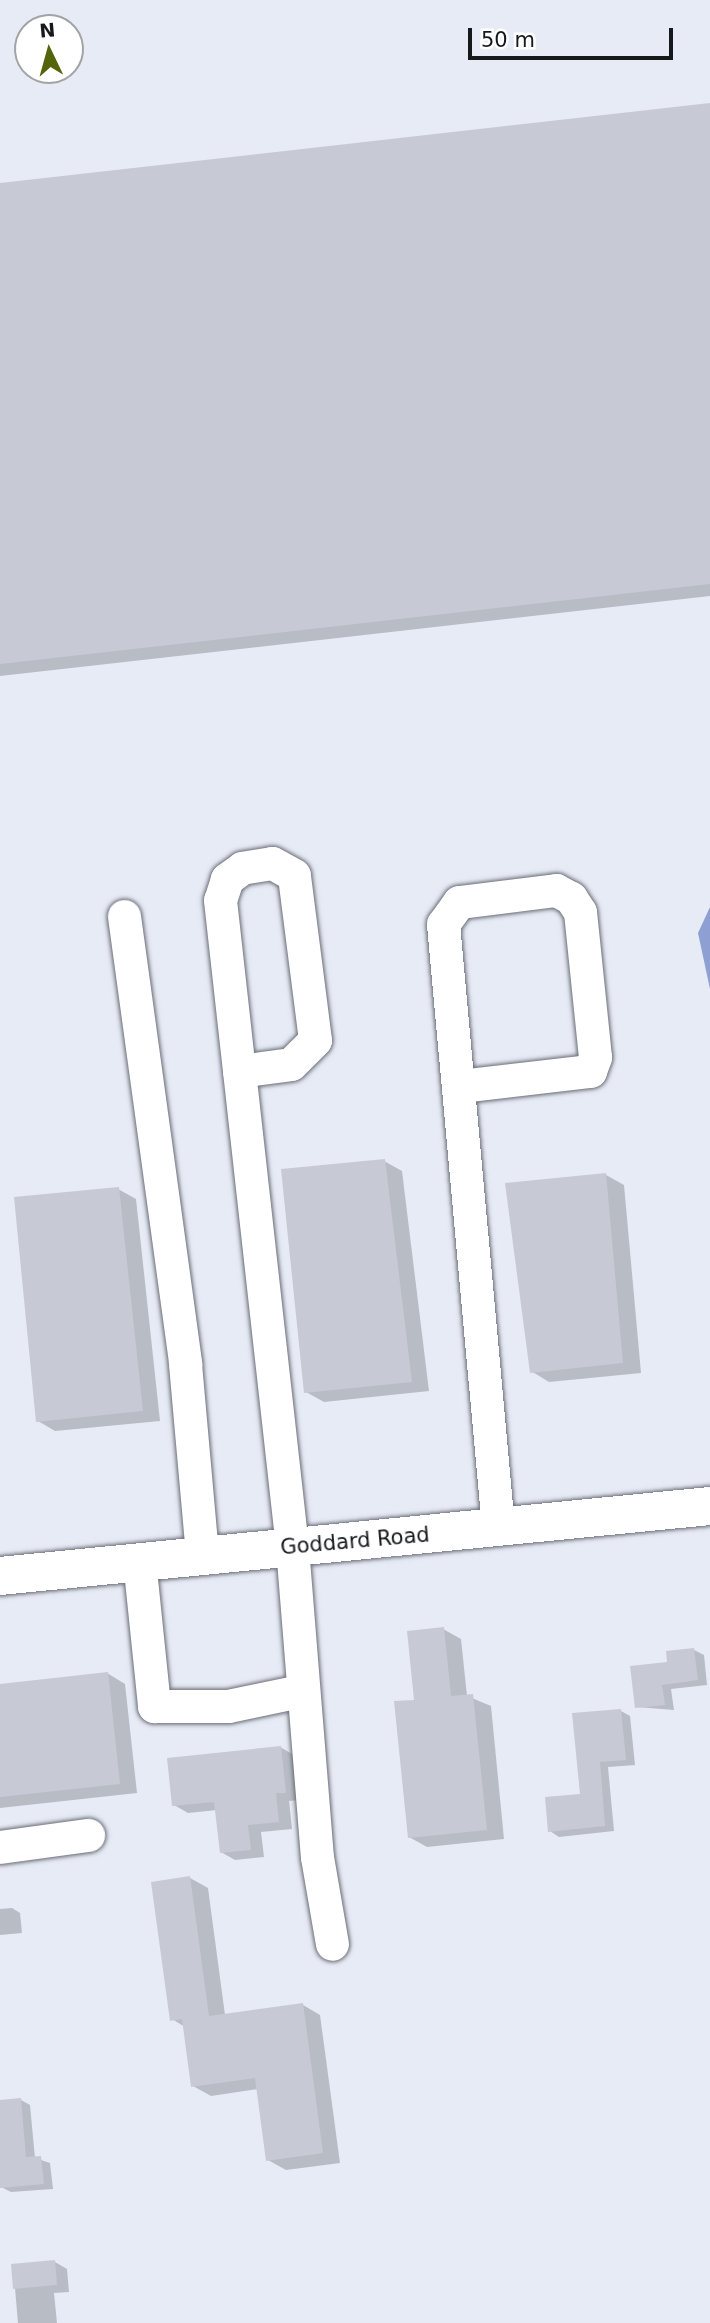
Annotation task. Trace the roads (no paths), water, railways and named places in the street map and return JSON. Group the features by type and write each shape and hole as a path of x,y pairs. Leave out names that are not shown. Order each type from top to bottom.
{"main road":[{"name":"Goddard Road","path":"0,1576 139,1560 710,1506"}],"street":[{"path":"239,1071 291,1064 315,1040 295,875 272,863 242,869 227,879 220,900 239,1071 292,1547 300,1691 332,1944"},
{"path":"460,1086 590,1071 595,1057 580,912 571,898 556,890 459,902 448,911 443,924 460,1086 498,1527"},
{"path":"124,916 185,1364 202,1555"},
{"path":"139,1560 154,1706 228,1706 300,1691"},
{"path":"0,1847 88,1835"}],"water":[{"path":"710,907 710,989 698,933"}]}
